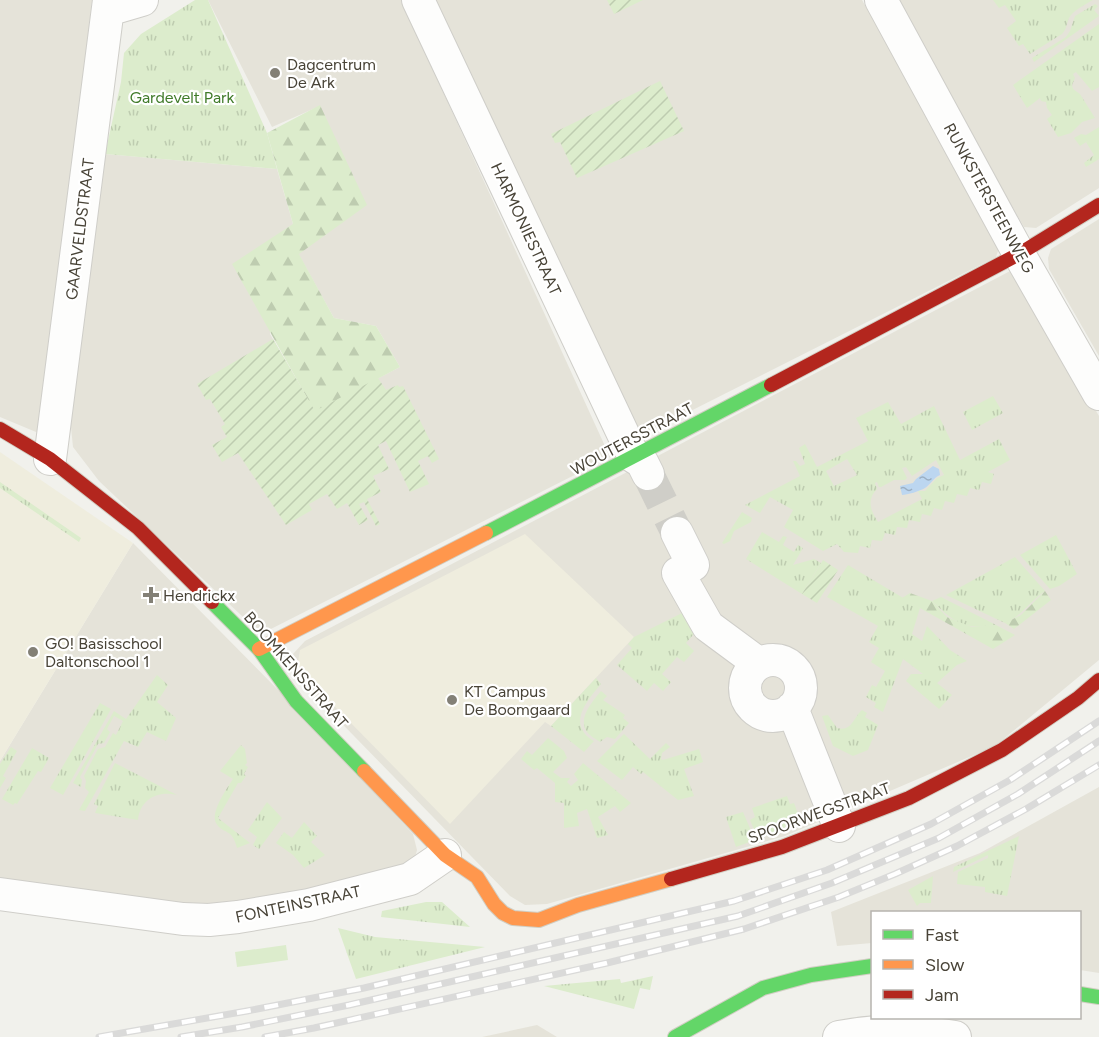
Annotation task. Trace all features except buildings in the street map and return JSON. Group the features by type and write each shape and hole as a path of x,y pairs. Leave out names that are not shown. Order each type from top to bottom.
{"street":[{"path":"108,5 142,0"},
{"name":"HARMONIESTRAAT","path":"418,0 641,466"},
{"name":"RUNKSTERSTEENWEG","path":"881,0 1019,254 1099,394"},
{"name":"GAARVELDSTRAAT","path":"50,459 108,5"},
{"name":"WOUTERSSTRAAT","path":"260,649 641,466 1019,254 1099,205"},
{"name":"BOOMKENSSTRAAT","path":"0,429 50,459 138,528 260,649 296,700 445,855 477,877 494,904 503,913 525,920"},
{"path":"677,533 693,565 678,573 708,626 758,663 770,659 783,661 794,669 800,680 801,694 792,708 839,826"},
{"name":"SPOORWEGSTRAAT","path":"525,920 549,917 578,906 782,847 909,798 1002,750 1078,698 1099,680"},
{"name":"FONTEINSTRAAT","path":"0,894 162,917 201,920 229,918 309,905 410,879 445,855"},
{"path":"675,1037 763,988 811,975 871,966"},
{"path":"1081,994 1099,997"},
{"path":"839,1037 867,1032 918,1031 955,1037"}],"shaded area":[{"path":"0,0 92,0 45,426 36,432 0,417"},
{"path":"208,0 401,0 610,457 261,634 99,481 73,447 67,389 105,154 277,169 293,224 270,334 315,411 400,367 376,326 334,318 298,253 320,106 272,127"},
{"path":"426,0 862,0 1000,245 996,257 639,437"},
{"path":"893,0 1099,0 1099,188 1036,228 1024,227"},
{"path":"1099,219 1099,356 1049,269 1048,258 1051,249"},
{"path":"1014,269 1099,416 1099,660 995,746 785,836 547,904 525,905 510,896 316,697 295,668 293,654 305,641"},
{"name":"GO! Basisschool Daltonschool 1","path":"0,452 133,543 0,761"},
{"name":"KT Campus De Boomgaard","path":"525,534 634,637 551,726 545,722 450,824 297,668 300,650"},
{"path":"133,543 287,699 413,834 417,850 414,861 408,867 280,898 215,907 146,903 0,880 0,761"},
{"path":"1099,787 1099,973 1081,970 1081,911 871,911 871,943 837,946 831,912 980,853"},
{"path":"537,1025 557,1037 482,1037"}],"green space":[{"name":"Gardevelt Park","path":"195,0 208,0 267,133 277,169 105,154 121,82 124,53 141,34"},
{"path":"607,0 643,0 614,14"},
{"path":"993,0 1093,0 1071,15 1062,34 1030,54 1023,44 1019,46 1007,28 1016,21 1005,5 999,8"},
{"path":"1095,4 1098,6 1094,10 1099,16 1034,62 1032,58 1066,37 1075,16"},
{"path":"1099,24 1099,87 1092,91 1076,72 1073,74 1075,78 1072,85 1095,118 1082,122 1071,133 1058,137 1047,119 1052,115 1046,102 1041,101 1040,98 1027,108 1013,85"},
{"path":"660,81 684,131 577,178 560,142 555,143 551,134"},
{"path":"320,105 367,205 299,254 334,318 376,326 400,367 315,412 232,264 293,224 267,133"},
{"path":"1099,127 1099,159 1086,167 1084,163 1094,155 1086,142 1080,146 1074,138 1081,134 1086,135"},
{"path":"273,339 315,411 378,378 386,390 398,385 403,386 439,459 432,463 428,456 418,461 429,484 410,492 386,441 378,445 389,469 373,476 381,492 367,499 380,524 376,526 364,502 359,504 368,520 359,525 347,503 337,509 327,494 309,504 312,510 286,525 238,453 222,462 212,445 227,437 221,427 225,424 210,399 206,400 197,384"},
{"path":"993,396 1003,413 972,430 963,412"},
{"path":"888,402 901,424 934,406 960,460 999,439 1010,460 988,472 994,474 991,484 982,482 979,490 970,488 967,496 957,494 954,503 945,501 942,510 934,508 931,516 922,514 920,522 909,520 907,528 897,527 895,535 885,533 882,541 872,540 870,548 860,546 858,553 844,552 837,544 823,551 784,527 793,510 770,497 760,513 745,505 800,476 793,461 800,466 805,464 799,448 805,444 817,467 868,441 856,418","holes":["847,459 857,475 834,486 826,471","936,460 944,475 937,478 925,491 918,491 922,499 878,522 871,506 872,497 877,489 875,483 877,482 881,487 894,480 905,480 907,478 902,468 906,467 912,476"]},
{"path":"0,482 81,538 79,542 0,488"},
{"path":"742,512 752,518 751,522 734,531 730,541 722,543"},
{"path":"762,532 779,542 783,536 787,537 783,545 794,552 798,545 803,548 793,565 814,559 821,563 802,594 746,559"},
{"path":"1056,535 1077,574 1050,589 1020,555"},
{"path":"1015,557 1045,591 1011,620 1005,623 946,595"},
{"path":"823,560 838,570 817,603 802,594"},
{"path":"848,565 920,608 912,634 922,641 927,626 950,650 967,661 957,665 937,683 952,695 939,709 906,681 911,674 923,674 903,659 883,712 874,707 876,703 866,697 872,685 876,687 885,671 871,662 879,648 869,642 878,626 827,597"},
{"path":"1045,591 1051,600 1014,629 1005,623 1021,615"},
{"path":"910,593 932,601 947,617 959,622 972,627 996,625 1015,635 993,649 902,598"},
{"path":"941,597 996,625 976,626 954,620 932,601"},
{"path":"682,613 699,628 686,643 694,651 684,662 677,657 662,674 671,682 663,691 654,683 647,691 617,665 632,648 628,644 634,637"},
{"path":"157,675 168,685 157,702 176,718 166,741 147,732 138,747 124,741 85,811 79,810 89,792 85,788 84,776 98,749 105,747 113,733 116,735 123,721 114,716 107,729 110,732 104,743 98,744 80,777 81,787 73,783 114,711 126,719"},
{"path":"596,678 601,684 585,706 580,718 584,732 594,741 584,752 551,726"},
{"path":"601,691 607,696 603,700 625,715 623,718 629,723 615,739 607,737 600,742 587,732 584,721 587,710"},
{"path":"100,703 111,709 63,795 50,788"},
{"path":"862,710 867,713 865,717 878,725 868,750 853,756 833,746 822,716 828,715 837,728 842,729 849,726"},
{"path":"624,734 650,759 666,743 670,747 662,753 661,759 663,760 699,749 703,762 684,769 694,796 678,800 643,772 641,774 633,767 622,780 597,761"},
{"path":"548,738 564,751 567,758 553,772 561,778 570,778 567,782 571,786 578,780 574,774 583,763 631,803 620,812 615,806 598,817 608,835 597,838 587,809 577,813 579,826 564,828 564,803 555,802 555,783 537,768 534,770 521,759 527,751 532,755"},
{"path":"241,745 245,749 247,763 245,765 248,767 244,774 246,776 241,783 238,783 218,818 250,843 237,848 233,837 216,823 215,813 233,779 220,771"},
{"path":"11,747 17,751 3,776 6,778 0,788 0,764"},
{"path":"32,748 49,758 17,804 13,805 2,799"},
{"path":"115,763 177,795 163,794 151,798 142,807 138,820 95,813 98,806 94,804"},
{"path":"787,796 790,804 794,803 801,822 758,839 750,820 755,817 752,808"},
{"path":"267,802 282,818 259,849 253,845 257,837 248,830"},
{"path":"743,812 755,840 736,847 726,817"},
{"path":"304,822 317,836 311,842 325,855 304,868 293,855 276,843 284,832 292,838"},
{"path":"1019,836 1007,896 985,892 985,887 957,884 958,872 988,858 988,855 953,872 954,867"},
{"path":"933,876 931,903 920,903 917,906 908,890"},
{"path":"426,902 442,902 470,927 381,917 382,911"},
{"path":"338,928 375,937 485,947 356,979"},
{"path":"286,945 288,960 237,967 235,952"},
{"path":"653,976 650,990 640,988 634,1009 544,986 620,979 621,983"}],"water":[{"path":"933,466 939,469 940,475 925,488 902,495 900,486 913,483"}],"tunnel":[{"path":"648,474 677,533"}],"railway":[{"path":"99,1037 364,988 734,901 827,870 931,824 1010,780 1099,721"},
{"path":"181,1037 349,1005 738,916 832,883 939,838 1018,794 1099,741"},
{"path":"265,1037 607,963 744,929 839,897 957,846 1026,809 1099,765"}],"traffic: fast":[{"path":"486,533 771,385"},
{"path":"212,602 259,649 296,701 364,771"},
{"path":"675,1037 763,988 811,975 871,966"},
{"path":"1081,994 1099,997"}],"traffic: slow":[{"path":"259,649 486,533"},
{"path":"364,771 445,855 477,877 494,904 503,913 513,918 539,920 578,905 671,879"}],"traffic: jam":[{"path":"771,385 1019,254 1099,205"},
{"path":"0,429 50,459 138,528 212,602"},
{"path":"671,879 782,847 909,798 1002,750 1078,698 1099,680"}],"place":[{"name":"Dagcentrum De Ark","path":"275,73"},
{"name":"Hendrickx","path":"151,595"},
{"name":"GO! Basisschool Daltonschool 1","path":"33,652"},
{"name":"KT Campus De Boomgaard","path":"452,700"}]}
